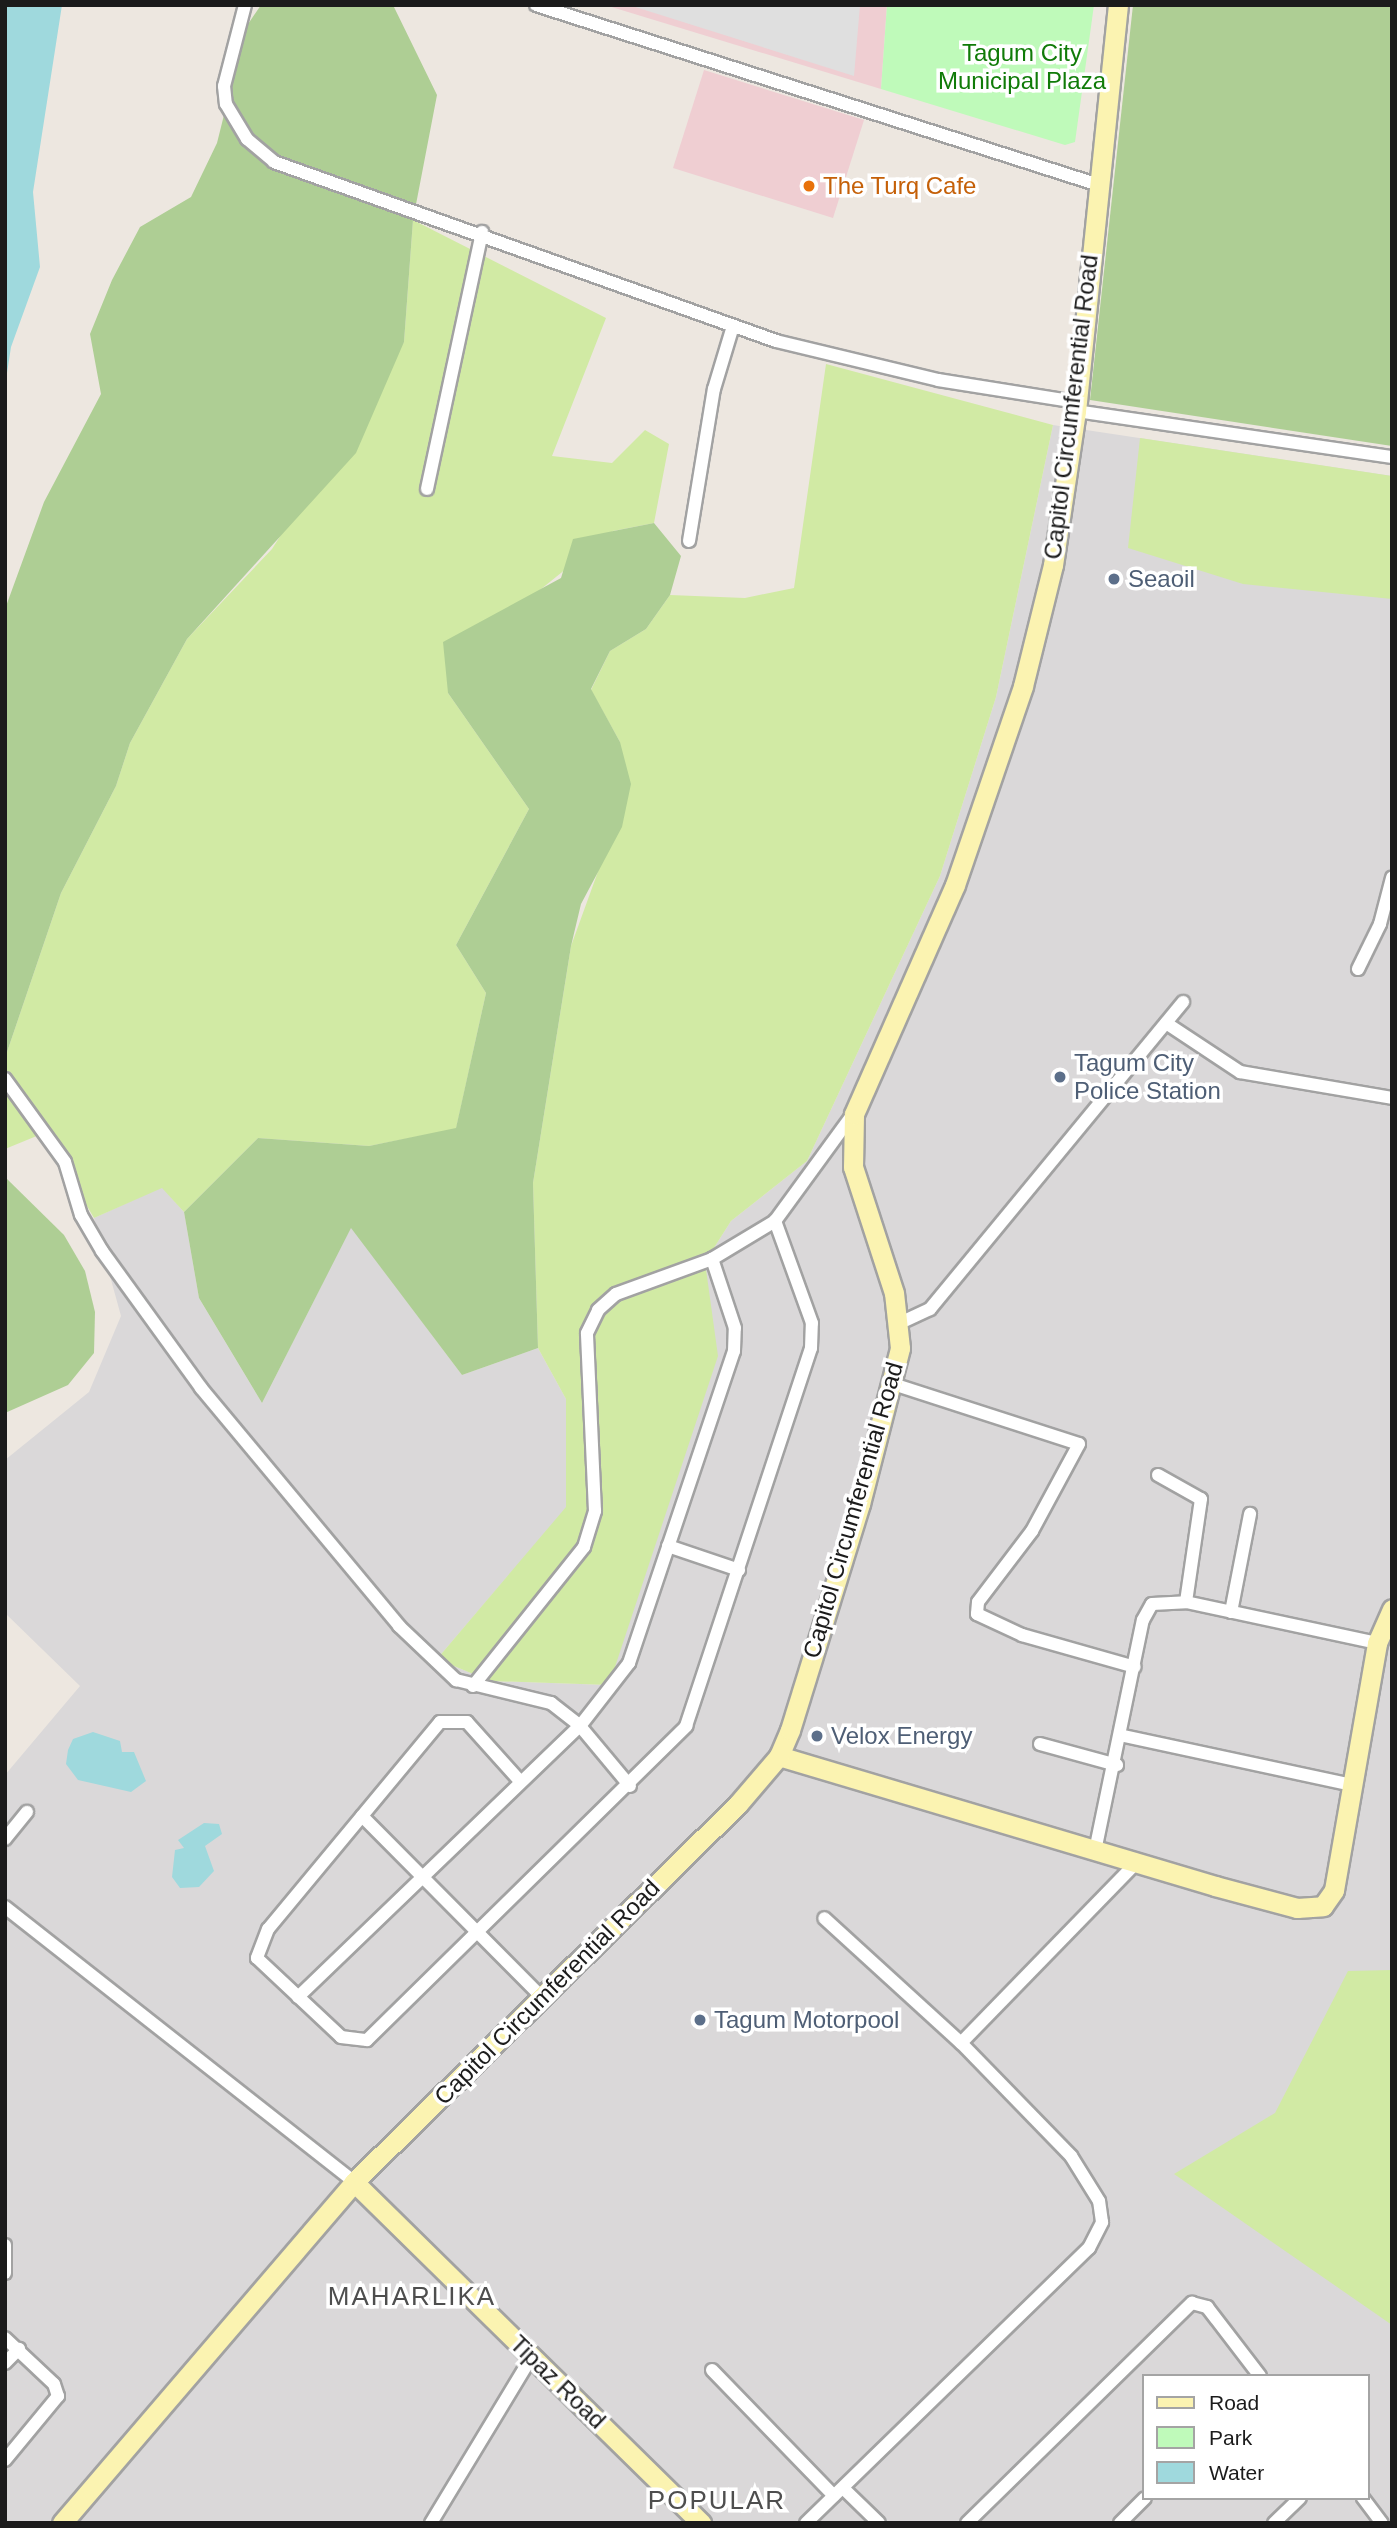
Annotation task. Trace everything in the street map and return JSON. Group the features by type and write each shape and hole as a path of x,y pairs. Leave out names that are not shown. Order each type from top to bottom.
{"main road":[{"name":"Capitol Circumferential Road","path":"62,2523 354,2182 544,1998 779,1756 894,1384 900,1322 853,1167 854,1114 956,886 1023,686 1053,565 1076,406 1096,184 1118,5"},
{"path":"779,1756 1095,1851 1297,1908 1323,1906 1334,1890 1377,1643 1392,1609"},
{"name":"Tipaz Road","path":"354,2182 701,2523"}],"street":[{"path":"245,5 224,86 226,104 247,139 302,176 482,232 733,326 873,367 1076,406 1392,457"},
{"path":"536,5 1096,184"},
{"path":"427,489 482,232"},
{"path":"690,541 714,389 733,326"},
{"path":"1358,969 1380,924 1392,878"},
{"path":"900,1322 930,1310 1183,1002"},
{"path":"1166,1023 1240,1072 1392,1098"},
{"path":"5,1079 65,1162 81,1215 102,1251 201,1388 399,1626 444,1672 473,1686 551,1703 580,1726 630,1786"},
{"path":"473,1686 588,1535 595,1511 587,1333 598,1310 616,1294 712,1259 775,1221 854,1114"},
{"path":"519,1780 467,1722 448,1718 362,1815 257,1948 262,1965 341,2037 360,2043 630,1786 697,1709 738,1570 811,1348 812,1323 775,1221"},
{"path":"298,1997 519,1780 580,1726 625,1671 737,1339 712,1259"},
{"path":"894,1384 1079,1444 1032,1531 978,1602 977,1614 1011,1632 1135,1667"},
{"path":"1158,1475 1201,1499 1186,1602"},
{"path":"1231,1612 1250,1514"},
{"path":"668,1546 738,1570"},
{"path":"1095,1851 1124,1736 1146,1610 1165,1600 1186,1602 1377,1643"},
{"path":"1124,1736 1353,1785"},
{"path":"1040,1744 1117,1765"},
{"path":"5,1839 27,1812"},
{"path":"362,1815 544,1998"},
{"path":"961,2043 1136,1863"},
{"path":"5,1907 186,2043 354,2182"},
{"path":"806,2523 1089,2248 1102,2222 1099,2201 1071,2156 961,2043 824,1918"},
{"path":"5,2245 5,2273"},
{"path":"967,2523 1192,2304 1207,2307 1258,2374"},
{"path":"5,2338 19,2349 58,2396 5,2460"},
{"path":"5,2363 19,2349"},
{"path":"431,2523 532,2356"},
{"path":"712,2370 839,2492 879,2523"},
{"path":"1120,2523 1143,2500"},
{"path":"1274,2523 1298,2500"},
{"path":"1365,2500 1382,2523"}],"shaded area":[{"path":"605,5 887,5 881,89"},
{"path":"629,5 860,5 854,76"},
{"path":"704,70 864,120 833,218 673,168"},
{"path":"1053,425 1392,476 1392,2523 5,2523 5,1775 80,1686 5,1613 5,1460 89,1392 121,1316 94,1218 162,1187 184,1212 199,1298 262,1403 351,1227 462,1375 538,1348 566,1399 566,1508 437,1659 490,1681 608,1685 640,1581 705,1262 731,1221 807,1161 940,876 996,697"}],"green space":[{"path":"261,5 393,5 437,95 413,220 404,342 356,453 187,639 130,743 116,786 61,893 5,1058 5,609 44,502 101,394 90,334 112,280 140,227 191,197 217,143 246,27"},
{"name":"Tagum City Municipal Plaza","path":"887,5 1094,5 1075,142 1065,145 881,89"},
{"path":"1133,5 1392,5 1392,446 1090,400"},
{"path":"413,220 606,318 552,456 612,463 645,430 669,444 654,523 613,531 525,602 448,693 529,809 456,945 486,993 456,1129 369,1146 258,1138 184,1212 162,1188 94,1218 44,1133 5,1149 5,1058 61,893 116,786 130,743 187,639 272,549 404,342"},
{"path":"826,364 1053,425 996,697 940,876 807,1161 731,1221 705,1262 718,1356 609,1685 490,1681 437,1659 566,1507 566,1399 538,1348 533,1183 571,946 600,866 620,742 591,690 610,651 646,629 670,595 745,598 794,588"},
{"path":"1140,438 1392,476 1392,599 1243,584 1128,548"},
{"path":"654,523 681,556 670,595 646,629 610,651 591,689 620,742 631,784 622,827 581,904 571,946 533,1183 538,1348 462,1375 351,1228 262,1403 199,1298 184,1212 258,1138 369,1146 456,1128 486,993 456,945 529,809 448,693 443,642 561,578 573,539"},
{"path":"5,1177 64,1235 85,1271 95,1312 94,1353 68,1385 5,1413"},
{"path":"1392,1970 1392,2325 1174,2174 1275,2113 1348,1971"}],"water":[{"path":"5,5 62,5 33,192 40,267 11,347 5,386"},
{"path":"93,1732 120,1741 122,1752 134,1752 146,1781 131,1792 78,1780 66,1764 68,1750 73,1739"},
{"path":"204,1823 219,1824 222,1834 205,1846 214,1871 199,1887 180,1888 172,1877 175,1850 184,1848 178,1840"}],"place":[{"name":"The Turq Cafe","path":"809,186"},
{"name":"Seaoil","path":"1114,579"},
{"name":"Tagum City Police Station","path":"1060,1077"},
{"name":"Velox Energy","path":"817,1736"},
{"name":"Tagum Motorpool","path":"700,2020"}],"district":[{"name":"MAHARLIKA","path":"412,2297"},
{"name":"POPULAR","path":"717,2501"}]}
